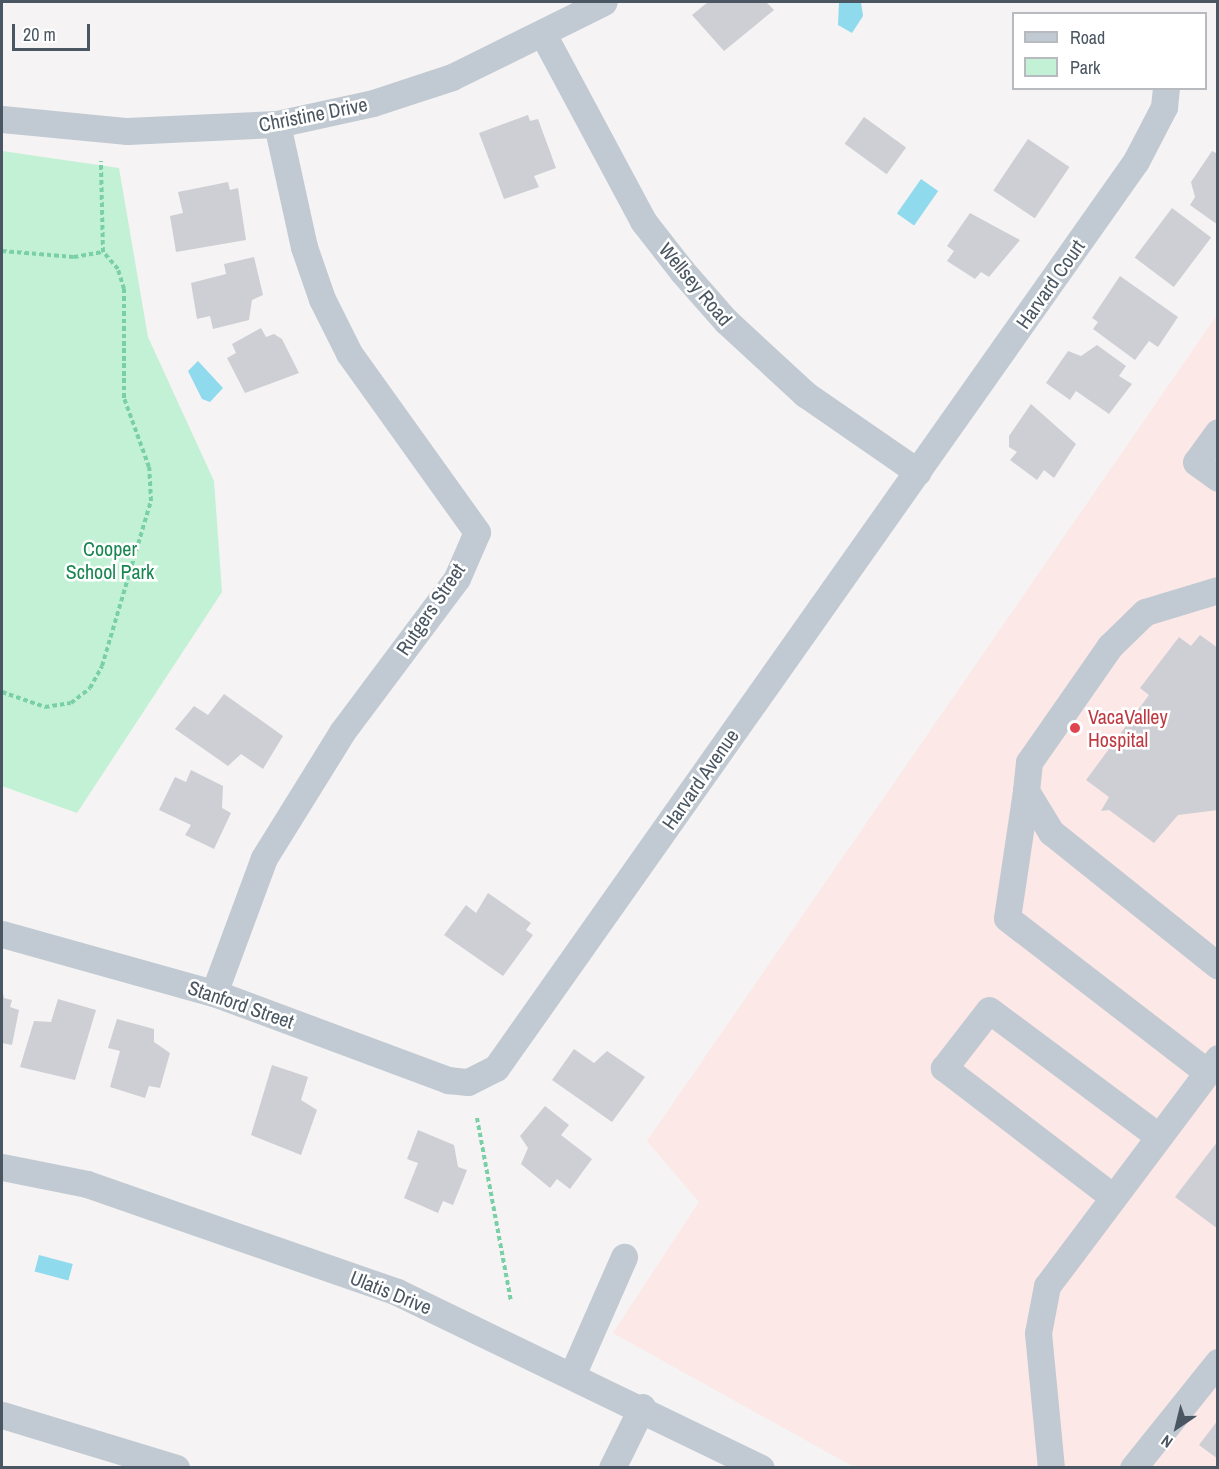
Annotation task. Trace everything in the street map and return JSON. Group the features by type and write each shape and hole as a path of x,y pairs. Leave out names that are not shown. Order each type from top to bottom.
{"street":[{"name":"Christine Drive","path":"2,118 127,131 277,124 373,103 452,77 544,36 604,2"},
{"name":"Wellsey Road","path":"544,36 643,221 682,271 726,321 805,394 918,472"},
{"name":"Harvard Court","path":"918,472 1136,161 1164,107 1166,90"},
{"name":"Rutgers Street","path":"214,993 264,858 342,732 457,578 477,532 349,353 322,299 304,247 277,124"},
{"path":"1218,432 1196,462 1218,478"},
{"name":"Harvard Avenue","path":"477,1079 504,1059 918,472"},
{"path":"1051,1467 1038,1333 1047,1286 1212,1065 1007,918 1029,762 1110,646 1145,612 1218,590"},
{"path":"1026,791 1051,832 1218,966"},
{"name":"Stanford Street","path":"2,934 214,993 448,1080 477,1079"},
{"path":"1113,1197 944,1068 990,1010 1158,1136"},
{"name":"Ulatis Drive","path":"2,1167 87,1184 397,1292 573,1373 760,1467"},
{"path":"573,1373 624,1257"},
{"path":"1133,1467 1218,1362"},
{"path":"612,1467 642,1407"},
{"path":"2,1415 168,1466"}],"path":[{"path":"2,692 45,707 71,703 90,688 102,666 148,511 149,466 124,398 124,289 103,252 101,161"},
{"path":"2,251 74,257 103,252"},
{"path":"477,1118 511,1300"}],"shaded area":[{"name":"VacaValley Hospital","path":"1217,315 1217,1467 854,1467 613,1333 699,1202 647,1141"}],"green space":[{"name":"Cooper School Park","path":"2,151 119,168 148,337 214,481 222,592 77,813 2,786"}],"water":[{"path":"839,2 861,2 863,16 852,33 838,25"},
{"path":"921,179 938,191 914,225 897,213"},
{"path":"198,361 223,388 210,402 202,399 188,371"},
{"path":"39,1255 73,1264 68,1280 35,1271"}],"building":[{"path":"708,2 766,2 774,10 724,51 692,15"},
{"path":"528,115 530,121 538,119 556,168 534,176 539,187 504,199 479,133"},
{"path":"864,117 906,148 887,174 845,144"},
{"path":"1028,139 1069,167 1035,218 993,190"},
{"path":"1212,151 1218,154 1218,225 1190,205 1195,197 1191,182"},
{"path":"228,182 230,190 238,188 246,240 176,252 170,216 183,213 178,192"},
{"path":"1172,208 1211,237 1174,287 1135,258"},
{"path":"970,213 1020,240 989,277 981,272 975,279 947,261 954,251 947,246"},
{"path":"254,257 263,295 252,300 249,320 213,329 210,316 197,319 191,283 226,274 224,264"},
{"path":"1120,276 1178,317 1158,347 1149,341 1135,360 1093,329 1098,322 1092,318"},
{"path":"261,328 266,337 274,334 282,339 299,373 245,393 227,358 236,353 232,344"},
{"path":"1097,345 1126,366 1119,376 1132,384 1109,414 1076,391 1070,400 1046,383 1068,351 1081,356"},
{"path":"1031,404 1076,444 1054,478 1044,470 1037,480 1010,460 1017,452 1009,447 1009,436"},
{"path":"1200,635 1218,648 1218,810 1178,815 1154,843 1109,810 1101,811 1109,797 1086,780 1149,695 1140,688 1179,637 1191,646"},
{"path":"224,694 283,736 263,769 241,754 228,766 175,729 194,706 208,715"},
{"path":"191,770 223,786 222,808 231,813 214,849 185,835 191,825 159,810 175,777 186,782"},
{"path":"488,893 531,923 526,930 533,935 503,976 444,935 466,905 476,913"},
{"path":"2,989 4,998 12,1000 10,1007 19,1010 12,1045 2,1043"},
{"path":"58,999 96,1010 75,1080 20,1067 34,1021 51,1022"},
{"path":"117,1019 154,1029 154,1042 170,1053 160,1088 149,1086 145,1098 110,1087 120,1051 108,1048"},
{"path":"574,1049 594,1063 607,1051 645,1077 612,1122 552,1080"},
{"path":"272,1065 308,1077 301,1100 317,1110 301,1155 251,1135"},
{"path":"545,1106 569,1125 561,1135 592,1159 570,1189 557,1179 550,1188 521,1164 528,1148 520,1136"},
{"path":"418,1130 454,1145 458,1167 467,1170 453,1205 443,1201 438,1213 404,1198 418,1163 407,1159"},
{"path":"1218,1141 1218,1229 1175,1197"},
{"path":"1218,1420 1218,1459 1199,1445"}],"place":[{"name":"VacaValley Hospital","path":"1075,728"}]}
